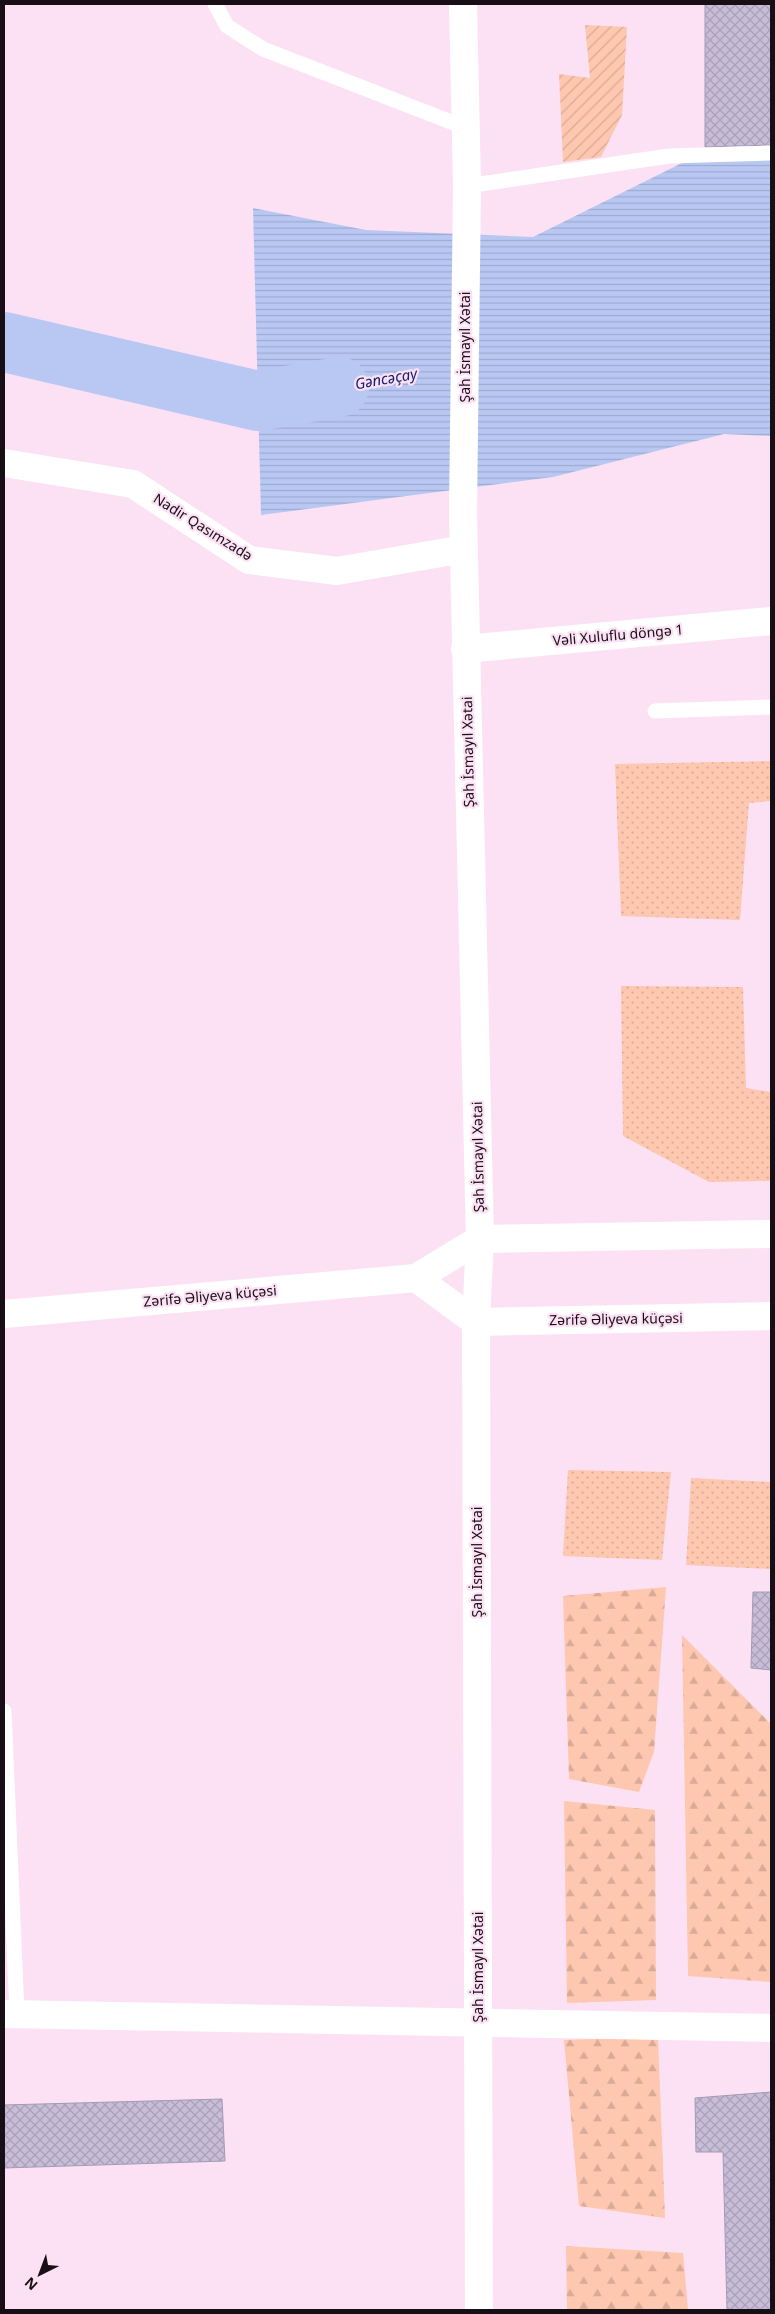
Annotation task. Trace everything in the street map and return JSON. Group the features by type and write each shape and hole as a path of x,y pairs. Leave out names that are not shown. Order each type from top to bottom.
{"street":[{"name":"Şah İsmayıl Xətai","path":"462,4 466,194 463,513 480,1239 476,1322 479,2310"},
{"name":"Nadir Qasımzadə","path":"4,463 132,484 249,560 337,570 464,549"},
{"name":"Vəli Xuluflu döngə 1","path":"465,648 771,621"},
{"path":"480,1239 771,1234"},
{"name":"Zərifə Əliyeva küçəsi","path":"4,1314 416,1278 480,1239"},
{"path":"416,1278 476,1322"},
{"name":"Zərifə Əliyeva küçəsi","path":"476,1322 771,1316"},
{"path":"10,2014 771,2028"}],"lane":[{"path":"215,4 227,26 263,49 464,128"},
{"path":"466,194 669,156 771,153"},
{"path":"655,711 771,707"},
{"path":"4,1711 10,2014"}],"green space":[{"path":"585,25 627,27 622,115 601,157 563,162 559,74 590,78"},
{"path":"771,761 771,801 749,803 740,920 621,916 615,764"},
{"path":"621,986 743,987 746,1088 771,1092 771,1181 709,1182 623,1136"},
{"path":"568,1470 671,1472 662,1560 563,1556"},
{"path":"691,1478 771,1482 771,1569 686,1565"},
{"path":"666,1587 654,1752 639,1792 569,1779 563,1596"},
{"path":"682,1635 771,1724 771,1982 688,1976"},
{"path":"564,1801 655,1810 656,2000 567,2003"},
{"path":"658,2037 665,2218 579,2206 564,2040"},
{"path":"566,2246 683,2253 688,2310 567,2310"}],"water":[{"path":"771,159 771,436 724,434 553,477 261,515 253,208 366,230 533,237 686,161"}],"building":[{"path":"705,4 771,4 771,145 705,147"},
{"path":"753,1592 771,1592 771,1670 751,1668"},
{"path":"771,2092 771,2310 727,2310 723,2152 696,2152 695,2098"},
{"path":"222,2099 225,2161 4,2168 4,2105"}],"waterway":[{"name":"Gəncəçay","path":"4,342 258,401 339,387"}]}
